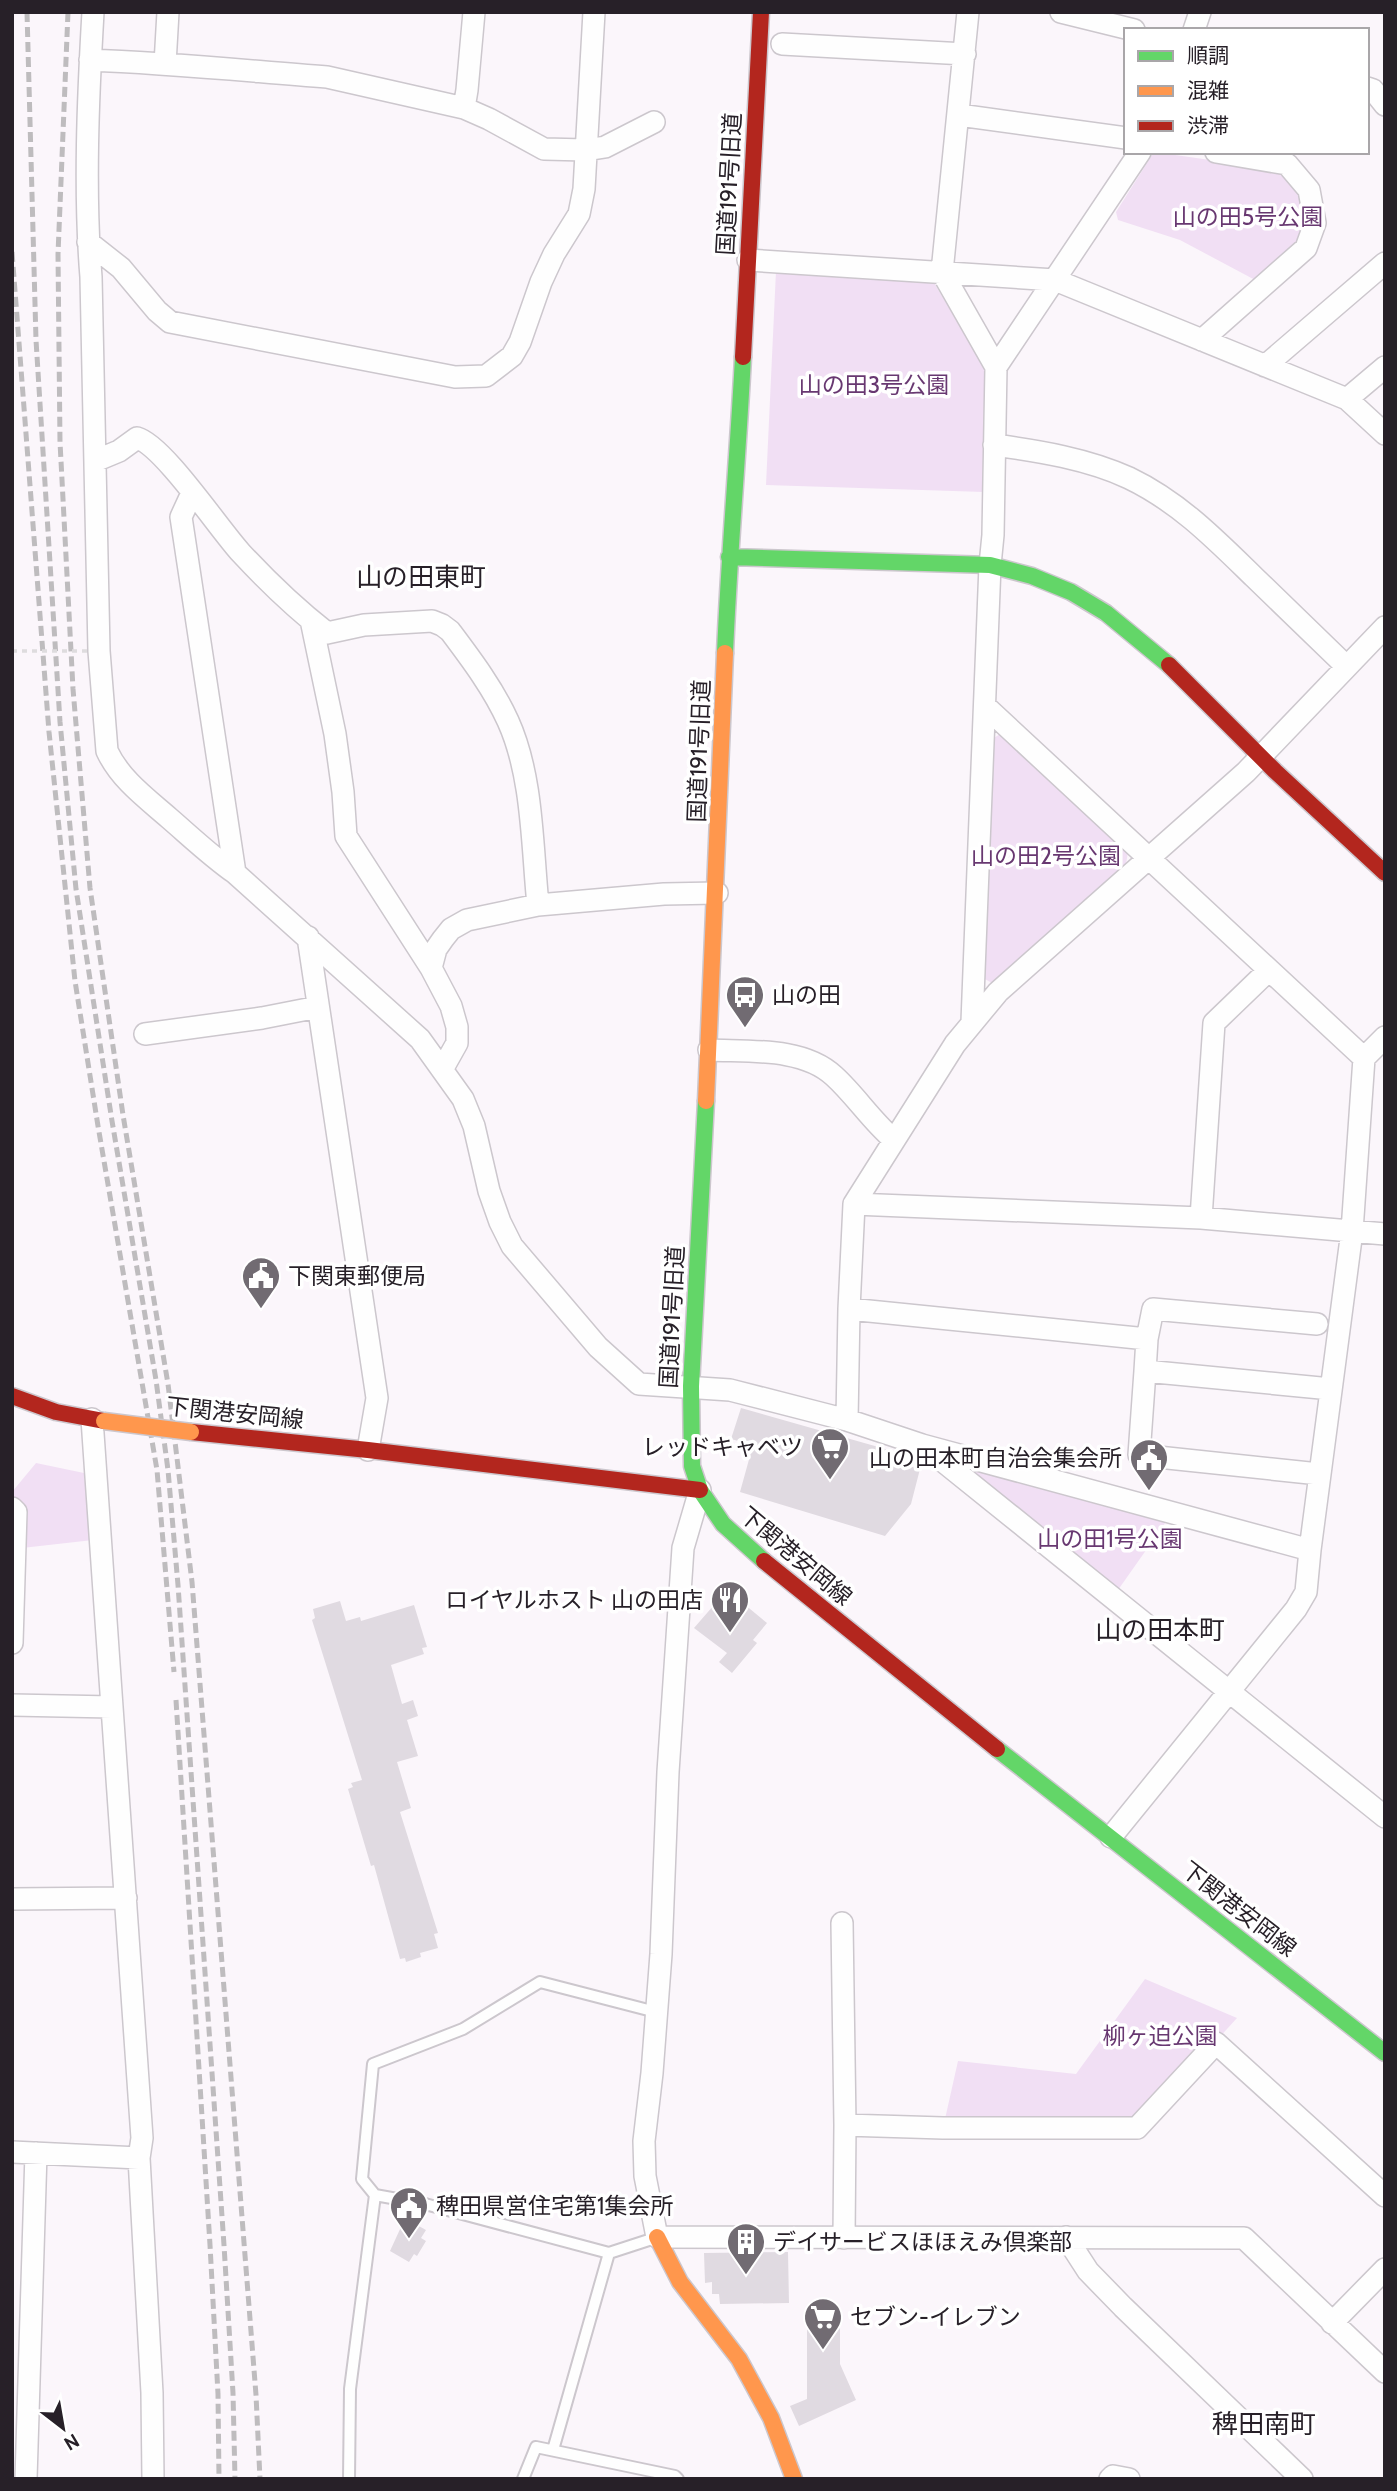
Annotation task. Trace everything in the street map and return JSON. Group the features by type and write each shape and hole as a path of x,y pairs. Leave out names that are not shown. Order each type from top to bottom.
{"street":[{"path":"93,12 88,242 95,461 95,651 107,751 114,765 156,807 236,873 420,1039 443,1068 467,1108 474,1126 489,1191 512,1246 598,1347 639,1384 730,1390 847,1420 922,1445 1310,1550"},
{"path":"165,64 167,12"},
{"path":"464,108 474,12"},
{"path":"88,242 121,268 157,311 170,322 455,377 486,376 512,356 554,254 579,214 584,189 594,12"},
{"name":"国道191号旧道","path":"700,1490 692,1466 691,1386 717,892 729,557 737,474 761,12"},
{"path":"968,12 942,272 996,367 993,536 972,1022"},
{"path":"1061,12 1126,28"},
{"path":"782,44 965,54"},
{"path":"90,60 327,77 464,108 489,118 544,149 586,150 605,147 654,122"},
{"path":"1369,89 1385,105"},
{"path":"959,115 1124,138"},
{"path":"996,367 1138,154"},
{"path":"1202,340 1306,248 1315,223 1309,190 1287,164 1228,154"},
{"path":"748,260 1055,280 1348,399 1385,434"},
{"path":"1265,366 1385,263"},
{"path":"1348,399 1385,367"},
{"path":"95,461 119,451 137,438 145,440 171,467 246,558 327,633 364,625 432,621 450,631 487,683 514,739 532,818 538,905"},
{"path":"994,445 1098,467 1126,477 1177,505 1346,666"},
{"path":"192,493 181,517 236,873"},
{"path":"729,557 990,565 1019,570 1059,585 1122,624 1385,873"},
{"path":"311,620 335,734 346,836 431,968 451,1006 457,1042 443,1068"},
{"path":"847,1420 854,1204 972,1022 998,992 1261,757 1385,627"},
{"path":"985,706 1364,1058"},
{"path":"431,968 436,949 450,929 467,920 538,905 717,892"},
{"path":"307,937 377,1398 368,1450"},
{"path":"1201,1218 1214,1023 1269,970"},
{"path":"145,1034 262,1018 318,1007"},
{"path":"1111,1838 1231,1692 1296,1609 1306,1592 1352,1231 1364,1058 1385,1037"},
{"path":"709,1050 793,1056 821,1065 894,1139"},
{"path":"854,1204 1201,1218 1385,1234"},
{"path":"849,1309 1147,1339"},
{"path":"1317,1324 1153,1309 1147,1339 1139,1455 1319,1474"},
{"path":"1145,1371 1331,1389"},
{"name":"下関港安岡線","path":"12,1396 56,1412 98,1420 700,1490 723,1524 744,1545 982,1737 1385,2053"},
{"path":"98,1420 113,1707 142,2138 139,2158 152,2393 153,2479"},
{"path":"922,1445 1385,1817"},
{"path":"700,1490 683,1548 668,1772 661,1954 644,2141 645,2176 657,2237 680,2282 739,2359 771,2418 794,2479"},
{"path":"12,1508 16,1512 12,1643"},
{"path":"12,1705 113,1707"},
{"path":"12,1899 126,1898"},
{"path":"842,1923 844,2238"},
{"path":"845,2125 1138,2128 1216,2043 1385,2196"},
{"path":"12,2152 139,2158"},
{"path":"26,2479 36,2153"},
{"path":"657,2237 1244,2238 1385,2372"},
{"path":"1066,2237 1088,2271 1123,2307 1302,2479"},
{"path":"1332,2323 1385,2269"},
{"path":"1110,2479 1113,2476 1129,2479"}],"lane":[{"path":"656,2012 540,1982 463,2029 373,2064 362,2179 374,2195 425,2204 609,2253 657,2237"},
{"path":"349,2479 350,2389 374,2195"},
{"path":"552,2451 609,2253"},
{"path":"523,2479 536,2447 675,2476 678,2479"}],"path":[{"path":"12,651 95,651"}],"green space":[{"name":"山の田5号公園","path":"1153,154 1281,170 1300,186 1304,207 1300,239 1257,281 1180,240 1118,220 1116,212"},
{"name":"山の田3号公園","path":"776,271 933,281 989,375 984,492 766,485"},
{"name":"山の田2号公園","path":"1002,733 1128,852 1126,864 992,983 983,978 992,739"},
{"path":"36,1463 84,1473 93,1540 22,1548 22,1512 12,1492"},
{"name":"山の田1号公園","path":"972,1467 1168,1519 1118,1590 969,1470"},
{"name":"柳ヶ迫公園","path":"1145,1979 1237,2018 1137,2128 943,2128 958,2061 1076,2074"}],"building":[{"name":"レッドキャベツ","path":"741,1408 896,1452 893,1462 920,1469 911,1504 885,1536 740,1492 753,1445 731,1439"},
{"name":"ロイヤルホスト 山の田店","path":"727,1590 767,1623 753,1640 757,1643 732,1673 719,1662 727,1653 694,1628"},
{"path":"340,1601 346,1621 360,1617 361,1621 414,1605 427,1647 422,1648 424,1654 391,1665 402,1704 413,1700 418,1716 407,1720 418,1756 397,1762 411,1808 400,1812 438,1933 434,1934 438,1948 420,1953 421,1957 406,1962 405,1958 400,1959 374,1865 371,1866 348,1789 353,1787 351,1783 362,1780 312,1620 315,1618 313,1609"},
{"name":"稗田県営住宅第1集会所","path":"408,2220 426,2230 421,2238 426,2241 417,2256 414,2254 409,2262 390,2251 401,2227 403,2228"},
{"name":"デイサービスほほえみ倶楽部","path":"788,2252 789,2303 720,2304 719,2294 712,2294 712,2282 705,2283 704,2253"},
{"path":"840,2328 840,2364 856,2400 799,2426 790,2406 807,2399 807,2329"}],"railway":[{"path":"27,12 36,340 60,722 76,889 156,1380 168,1470 224,2245 235,2479"},
{"path":"68,12 58,254 60,442 73,689 90,888 123,1115 168,1384 192,1582 256,2395 260,2479"},
{"path":"12,252 49,732 75,981 157,1470 174,1672"},
{"path":"176,1700 210,2245 218,2394 219,2479"}],"traffic: fast":[{"path":"725,653 743,357"},
{"path":"729,557 990,565 1032,576 1071,592 1106,613 1169,665"},
{"path":"706,1101 691,1386 692,1466 700,1490 723,1524 764,1561"},
{"path":"997,1749 1385,2053"}],"traffic: slow":[{"path":"706,1101 725,653"},
{"path":"104,1421 191,1432"},
{"path":"657,2237 680,2282 739,2359 771,2418 794,2479"}],"traffic: jam":[{"path":"743,357 761,12"},
{"path":"1169,665 1275,771 1385,873"},
{"path":"12,1396 56,1412 104,1421"},
{"path":"191,1432 368,1450 700,1490"},
{"path":"764,1561 997,1749"}],"place":[{"name":"山の田","path":"745,1029"},
{"name":"下関東郵便局","path":"261,1310"},
{"name":"レッドキャベツ","path":"830,1481"},
{"name":"山の田本町自治会集会所","path":"1149,1492"},
{"name":"ロイヤルホスト 山の田店","path":"730,1634"},
{"name":"稗田県営住宅第1集会所","path":"409,2240"},
{"name":"デイサービスほほえみ倶楽部","path":"746,2276"},
{"name":"セブン-イレブン","path":"823,2351"}],"district":[{"name":"山の田東町","path":"421,577"},
{"name":"山の田本町","path":"1160,1630"},
{"name":"稗田南町","path":"1264,2424"}]}
